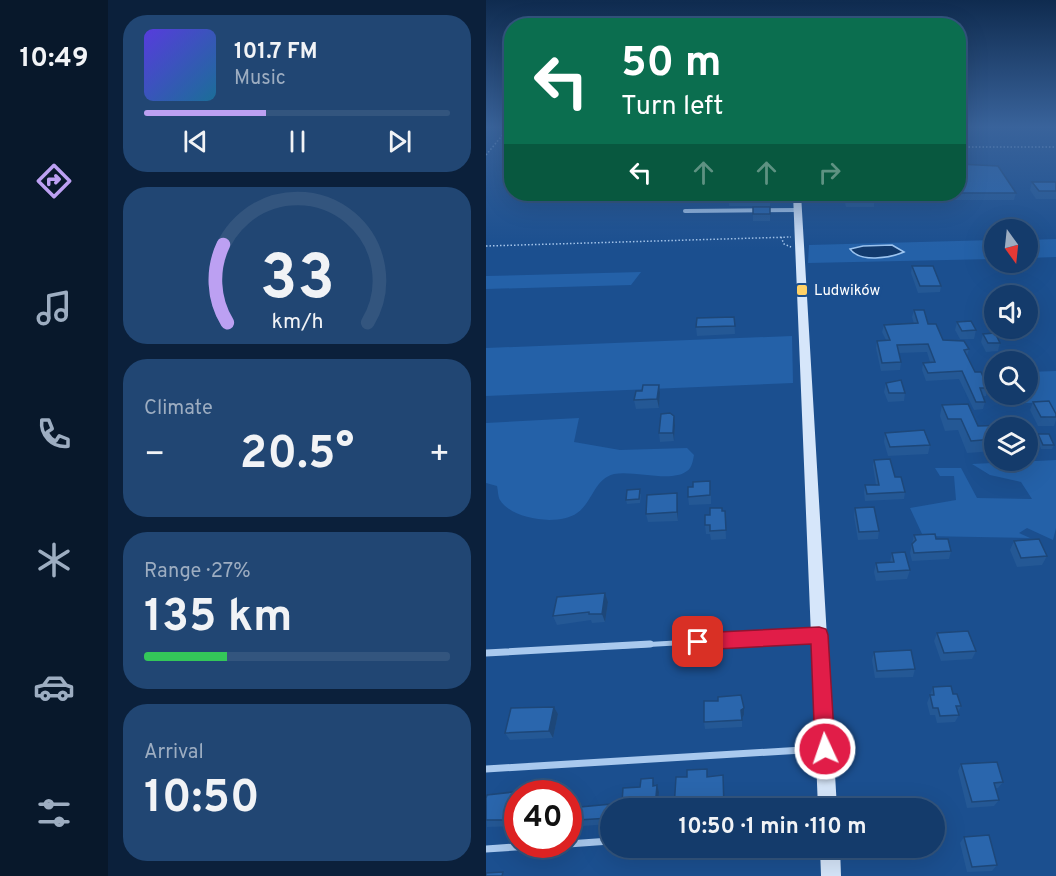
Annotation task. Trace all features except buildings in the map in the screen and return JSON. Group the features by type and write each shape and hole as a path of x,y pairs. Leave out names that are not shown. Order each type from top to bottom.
{"street":[{"path":"797,201 827,798"},
{"path":"685,211 798,210"},
{"path":"830,858 831,876"}],"lane":[{"path":"486,653 819,635"},
{"path":"486,769 825,749"},
{"path":"582,843 600,842"},
{"path":"486,849 504,848"}],"path":[{"path":"486,246 800,237"}],"shaded area":[{"path":"1056,239 1056,257 1038,258 1038,240"},
{"path":"984,240 984,259 808,263 809,245"},
{"path":"892,245 904,252 891,256 868,258 850,249 863,246"},
{"path":"641,272 631,285 486,289 486,276"},
{"path":"792,336 793,383 486,396 486,348"},
{"path":"1056,371 1056,414 1049,402 1038,402 1038,372"},
{"path":"579,418 574,442 620,450 687,448 694,455 691,466 689,470 672,476 614,474 602,481 587,503 569,517 536,519 506,507 499,499 497,486 486,483 486,423"},
{"path":"1056,460 1056,528 1053,540 1027,528 1019,533 1030,538 923,536 910,508 956,500 954,476 940,476 935,468 961,468 977,498 1032,499 1021,482 990,475 972,464 984,463 984,471 1038,471 1038,461"}],"place":[{"name":"Ludwików","path":"802,290"}],"route":[{"path":"698,642 819,635 825,749"}]}
